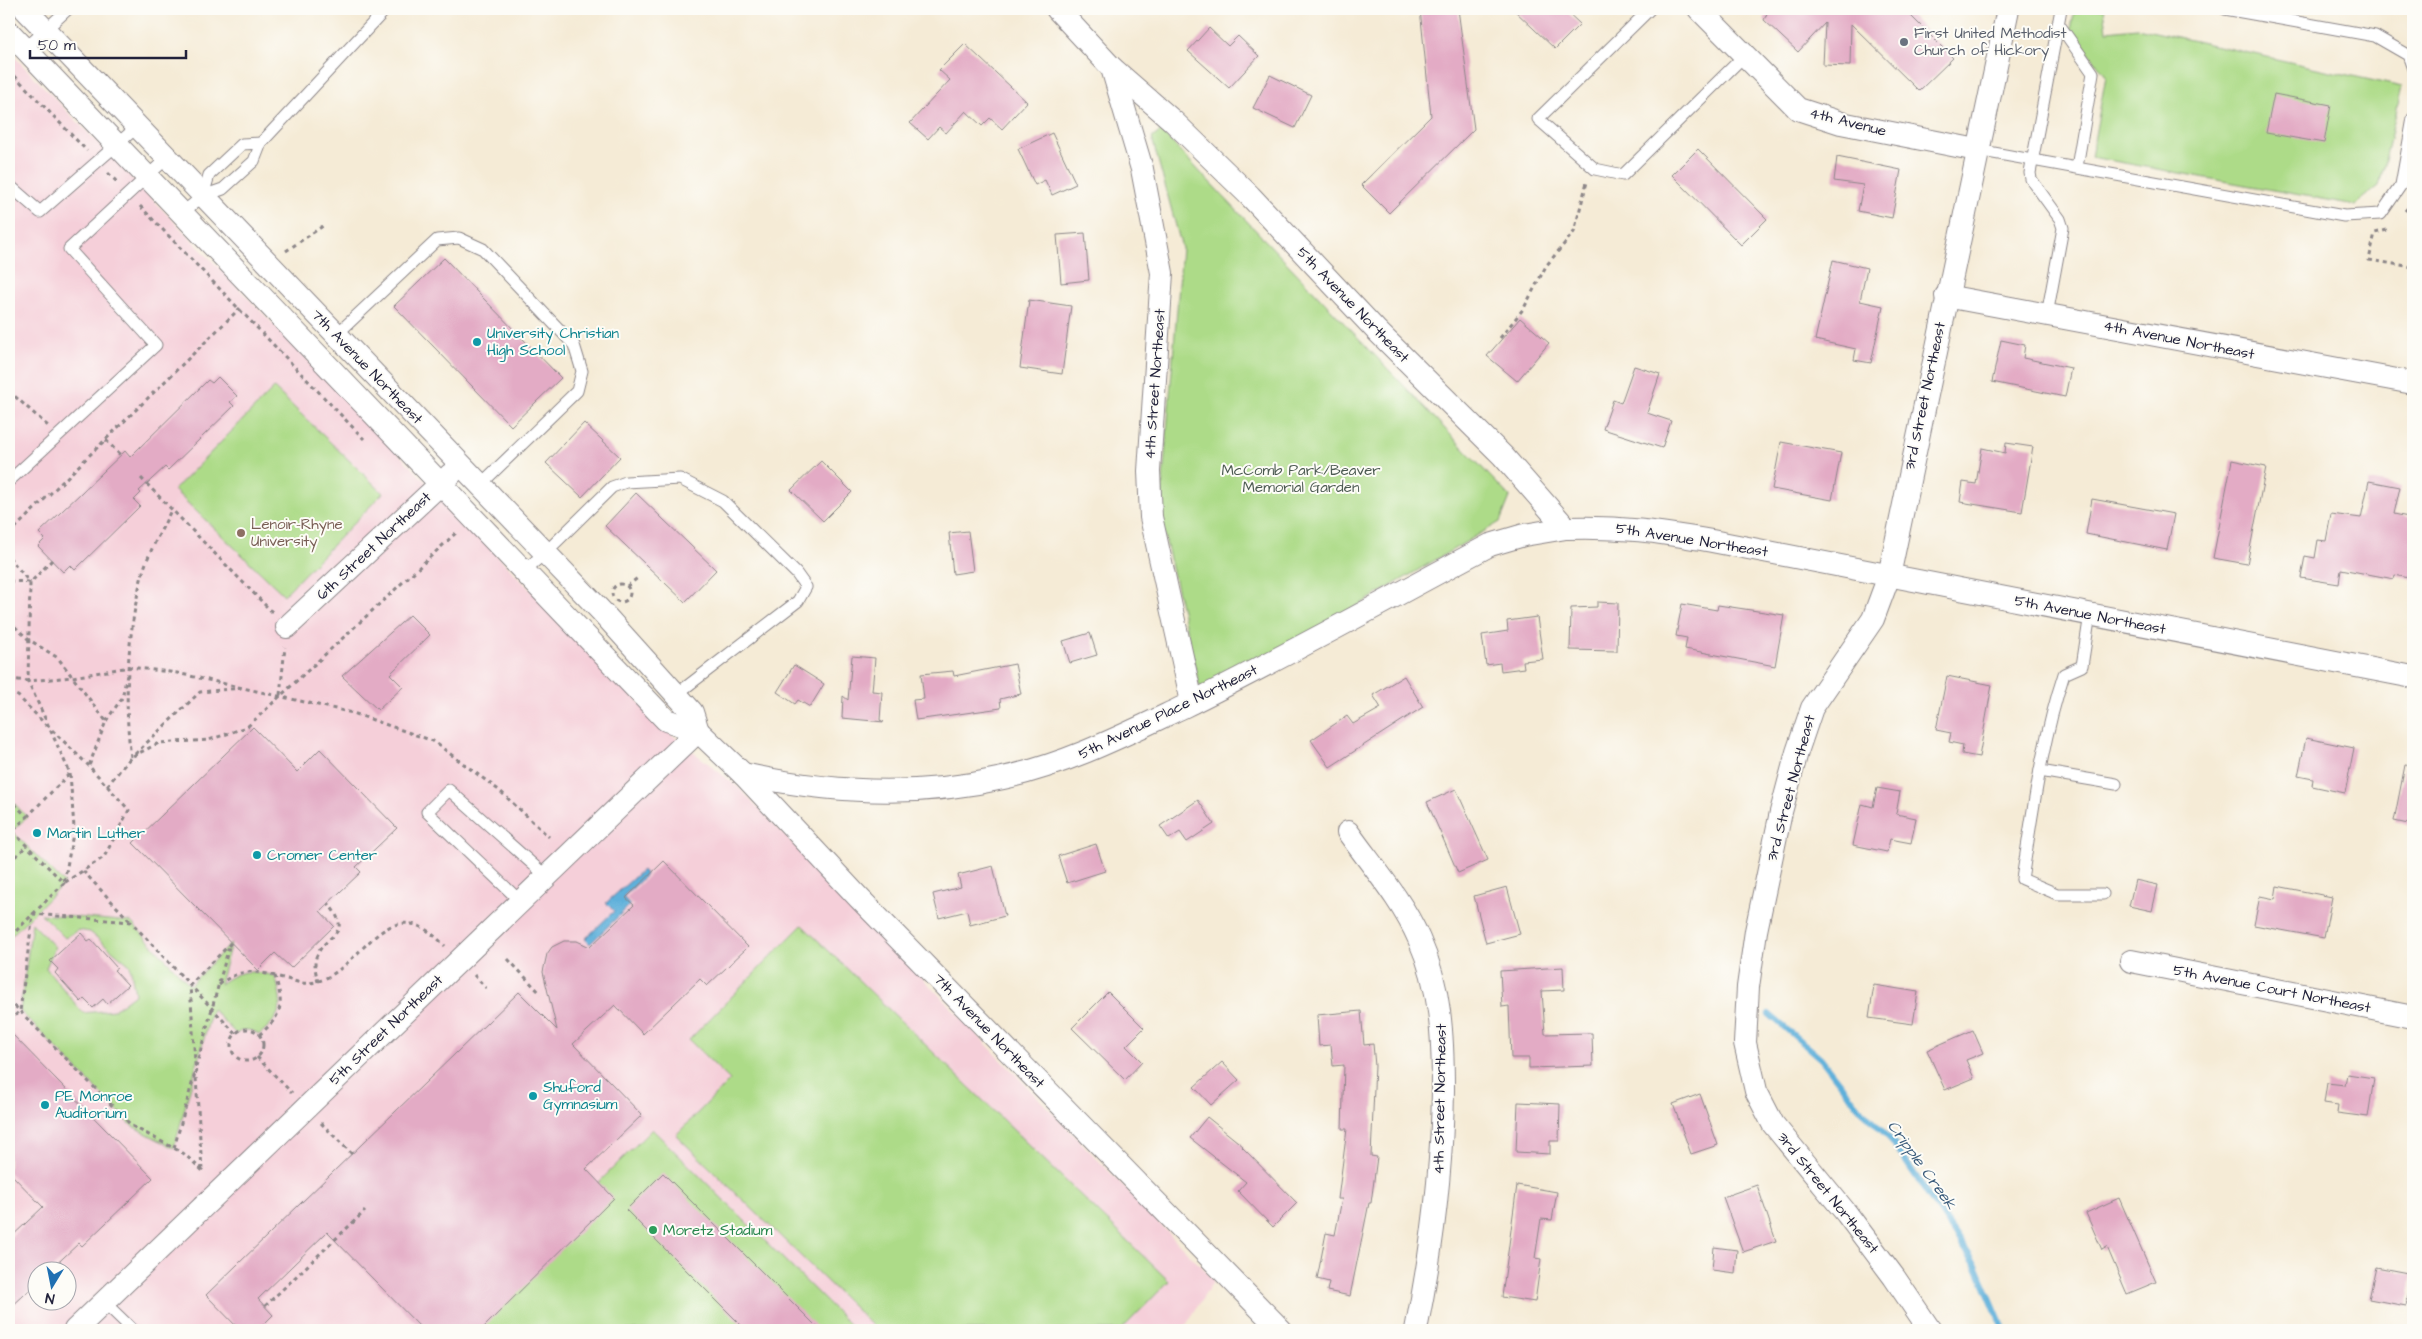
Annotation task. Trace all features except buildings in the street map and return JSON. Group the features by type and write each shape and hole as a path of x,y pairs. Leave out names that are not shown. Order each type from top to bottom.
{"street":[{"name":"7th Avenue Northeast","path":"25,9 677,694 692,712 698,731"},
{"name":"5th Avenue Northeast","path":"1057,9 1112,67 1173,120 1250,196 1383,337 1503,456 1566,528 1610,527 1644,529 2413,677"},
{"name":"4th Avenue","path":"1698,9 1798,109 1812,115 1977,150"},
{"name":"3rd Street Northeast","path":"1930,1330 1894,1277 1847,1214 1772,1124 1756,1091 1749,1067 1745,1043 1748,987 1756,931 1781,812 1797,752 1812,708 1873,619 1889,576 1946,296 2008,9"},
{"name":"7th Avenue Northeast","path":"9,32 525,570 666,720 698,731 743,774 859,898 1281,1330"},
{"name":"4th Street Northeast","path":"1112,67 1142,169 1162,273 1149,471 1151,517 1192,702"},
{"name":"4th Avenue Northeast","path":"1946,296 2413,383"},
{"name":"6th Street Northeast","path":"287,627 461,465"},
{"name":"5th Avenue Place Northeast","path":"743,774 792,785 854,792 922,790 964,786 1004,778 1064,761 1102,746 1192,702 1490,545 1524,535 1566,528"},
{"name":"5th Street Northeast","path":"74,1330 698,731"},
{"name":"4th Street Northeast","path":"1348,832 1403,909 1422,946 1439,1002 1443,1035 1443,1130 1440,1174 1428,1272 1416,1330"},
{"name":"5th Avenue Court Northeast","path":"2131,961 2413,1017"}],"lane":[{"path":"25,49 68,9"},
{"path":"182,213 203,196 223,190 254,161 261,143 386,9"},
{"path":"1650,9 1538,119 1595,169 1623,175 1744,56"},
{"path":"2047,315 2063,228 2060,219 2031,179 2032,159 2061,9"},
{"path":"2225,9 2375,36 2408,55 2413,69"},
{"path":"2058,23 2092,73 2077,167"},
{"path":"1977,150 2344,216 2381,214 2401,185 2413,124"},
{"path":"9,185 40,212 138,126"},
{"path":"203,196 209,175 242,144 261,143"},
{"path":"9,481 156,345 69,249 166,158"},
{"path":"336,335 437,240 459,238 483,249 574,345 582,371 577,391 480,485"},
{"path":"525,570 545,554 612,487 626,482 680,479 723,501 796,573 806,587 798,601 677,694"},
{"path":"2090,614 2082,666 2064,674 2056,700 2040,771 2022,879 2058,894 2103,894"},
{"path":"2040,771 2116,784"},
{"path":"520,901 426,812 449,790 546,876"},
{"path":"104,1302 133,1330"}],"path":[{"path":"9,70 369,444"},
{"path":"1500,338 1524,308 1546,266 1574,232 1582,194 1589,178"},
{"path":"2401,215 2413,202"},
{"path":"277,273 282,268 289,247 323,226"},
{"path":"2392,226 2383,232 2375,234 2369,260 2413,267"},
{"path":"9,534 239,310"},
{"path":"9,391 58,435"},
{"path":"106,440 121,456"},
{"path":"141,478 287,627 280,696"},
{"path":"131,757 127,726 129,667 135,617 143,571 171,510"},
{"path":"131,757 159,743 209,740 246,727 459,530 452,524"},
{"path":"9,557 30,582 28,681 70,773 74,828 64,883"},
{"path":"9,581 30,582 52,560"},
{"path":"627,586 630,594 627,599 622,602 614,599 611,593 613,587 618,584 627,586 639,577"},
{"path":"9,621 28,640 58,658 106,721"},
{"path":"89,766 106,721 122,698 129,667"},
{"path":"9,679 28,681 73,677 129,667 176,673 353,713 432,741 500,791 550,837"},
{"path":"107,786 131,757 200,692 244,688"},
{"path":"9,692 18,696 89,766 129,810 104,857 64,883 9,938"},
{"path":"64,883 10,831 27,817 70,773"},
{"path":"9,798 27,817"},
{"path":"9,862 26,846"},
{"path":"83,871 236,1034"},
{"path":"318,982 315,965 317,954 339,928 339,917 328,904"},
{"path":"33,914 131,922"},
{"path":"9,1020 20,1011 33,914"},
{"path":"219,985 229,976 246,970 304,984 318,982 333,975 376,933 390,926 405,923 419,926 441,941"},
{"path":"9,1000 132,1126 174,1148 202,1171 196,1070 190,985 231,943 213,1009 196,1070 174,1148"},
{"path":"508,959 541,994"},
{"path":"259,1035 273,1023 280,1010 281,996 275,976"},
{"path":"251,1030 259,1035 263,1045 260,1054 246,1061 234,1053 232,1043 236,1034 240,1031 251,1030"},
{"path":"265,1306 365,1211"}],"shaded area":[{"name":"Lenoir-Rhyne University","path":"9,51 666,730 739,788 1214,1280 1183,1330 9,1330"}],"green space":[{"path":"2075,9 2104,9 2107,31 2137,28 2402,87 2379,186 2355,205 2091,157 2106,76 2071,29"},
{"name":"McComb Park/Beaver Memorial Garden","path":"1161,131 1510,497 1500,522 1202,697 1160,516 1182,248 1152,138"},
{"path":"274,388 383,493 284,595 174,490"},
{"path":"9,798 27,817 12,831 64,883 9,938"},
{"path":"41,914 131,922 190,985 231,943 220,984 240,973 246,972 275,976 280,995 279,1009 273,1021 259,1035 254,1031 248,1030 236,1034 212,1009 174,1148 132,1126 20,1011 32,923 55,947 46,968 83,1013 114,1010 135,994 130,965 90,932 78,930 65,938"},
{"path":"802,925 1169,1281 1121,1330 877,1330 676,1135 730,1080 689,1040"},
{"name":"Moretz Stadium","path":"652,1129 855,1330 451,1330"}],"water":[{"path":"642,870 646,875 623,897 630,905 590,944 585,939 614,911 606,903"}],"waterway":[{"name":"Cripple Creek","path":"1769,1014 1821,1059 1856,1104 1892,1141 1976,1265 2004,1330"}],"place":[{"name":"First United Methodist Church of Hickory","path":"1904,42"},
{"name":"University Christian High School","path":"477,342"},
{"name":"Lenoir-Rhyne University","path":"241,533"},
{"name":"Martin Luther","path":"37,833"},
{"name":"Cromer Center","path":"257,855"},
{"name":"Shuford Gymnasium","path":"533,1096"},
{"name":"PE Monroe Auditorium","path":"45,1105"},
{"name":"Moretz Stadium","path":"653,1230"}]}
